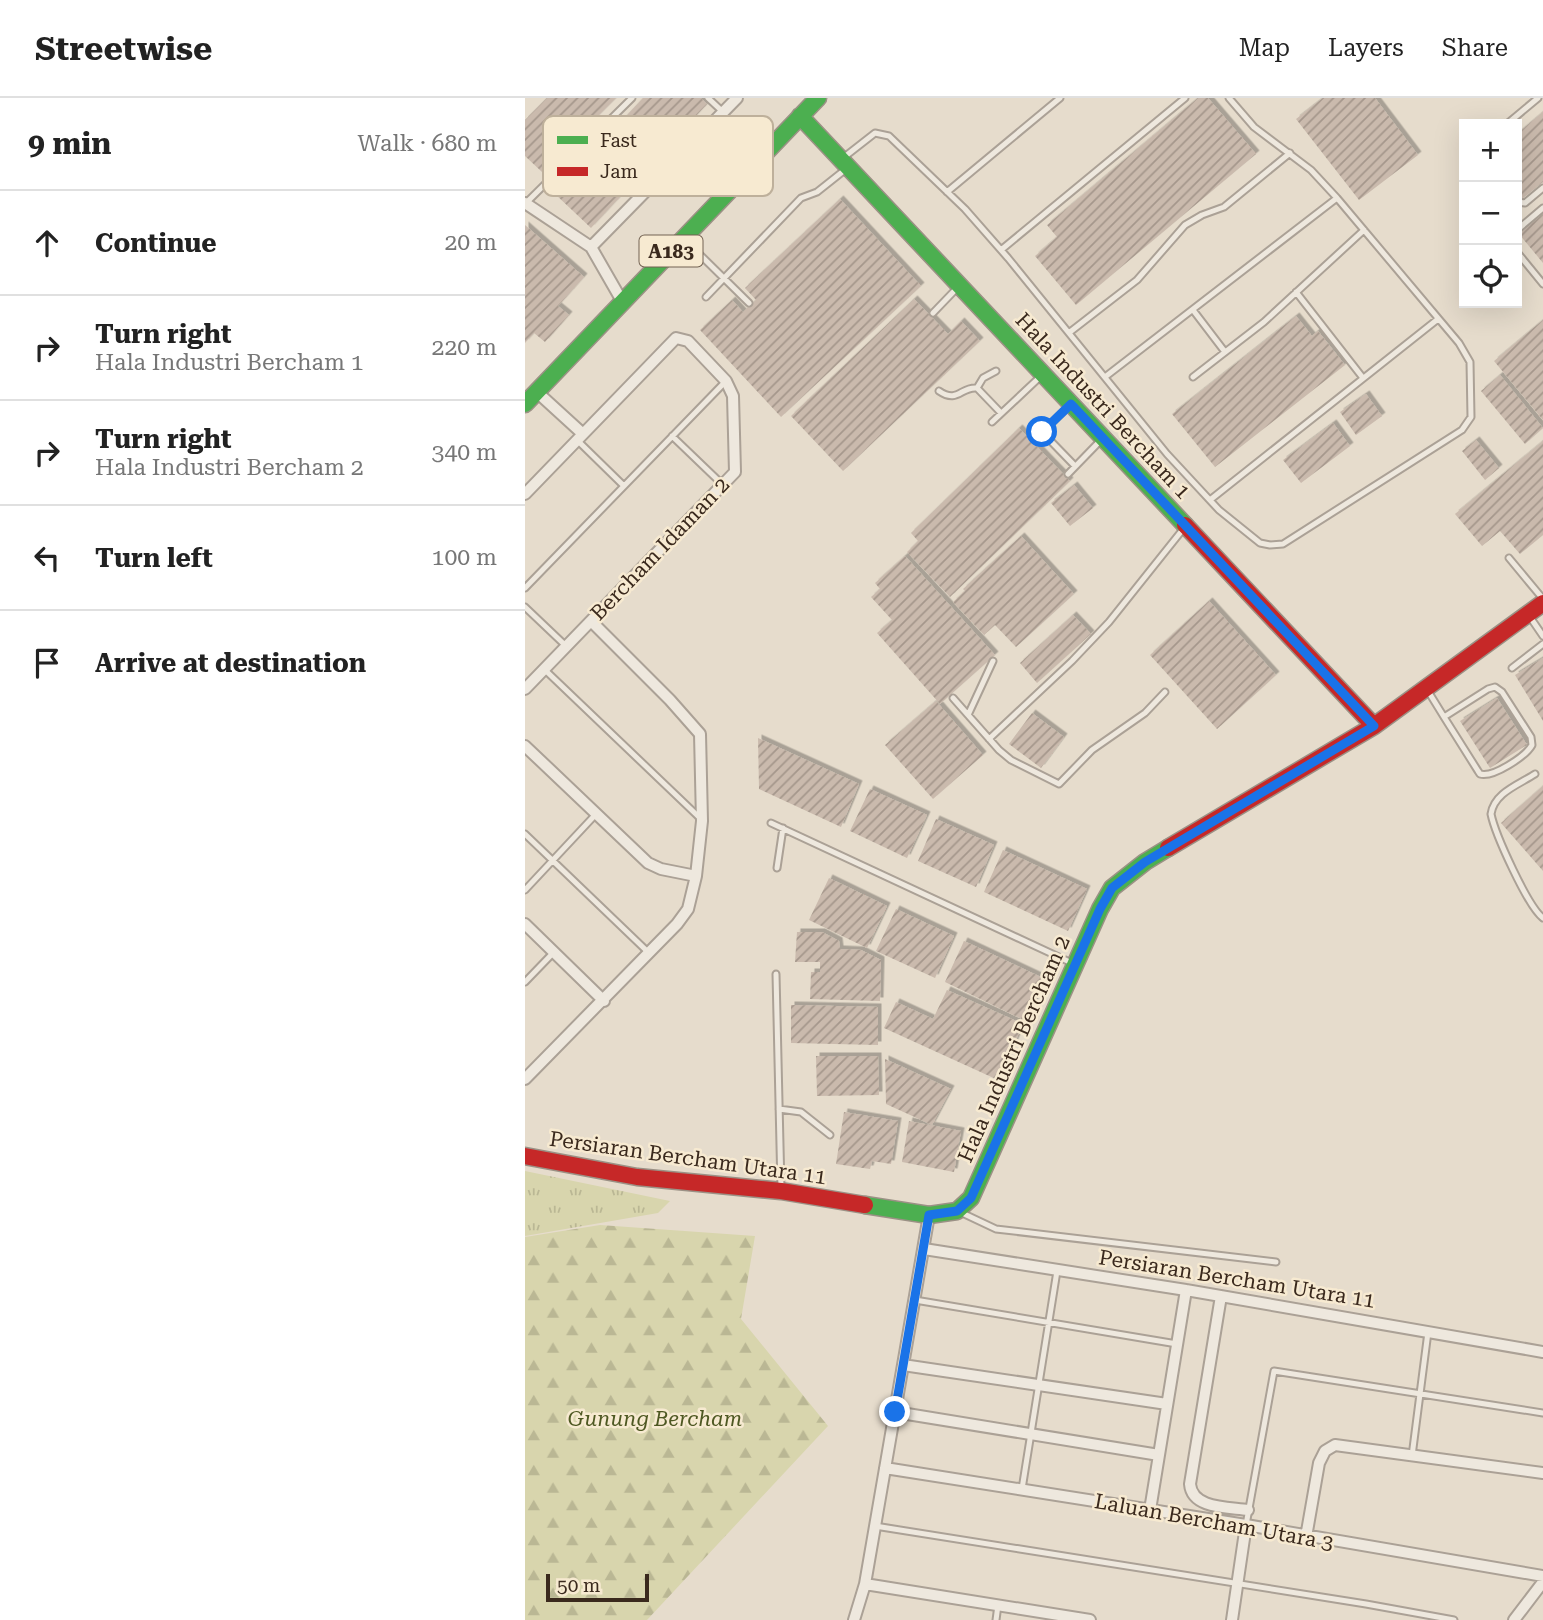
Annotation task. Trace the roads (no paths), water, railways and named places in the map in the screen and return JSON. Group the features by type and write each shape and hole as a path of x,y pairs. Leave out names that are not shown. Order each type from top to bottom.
{"street":[{"path":"720,116 737,98"},
{"name":"A183","path":"773,144 818,98"},
{"name":"Hala Industri Bercham 1","path":"800,116 1374,726"},
{"path":"591,247 641,196"},
{"name":"A183","path":"525,404 723,196"},
{"path":"526,203 591,247 622,302"},
{"path":"525,494 676,338 685,338 726,381"},
{"name":"Bercham Idaman 2","path":"525,689 735,472 733,396 726,381"},
{"path":"537,392 580,437"},
{"name":"Hala Industri Bercham 2","path":"957,1211 971,1198 1074,964 1112,888 1126,875 1374,726 1543,601"},
{"path":"525,1079 677,924 688,909 696,876 702,821 702,741 699,731 591,621"},
{"path":"525,746 654,867 696,876"},
{"path":"525,924 604,1000"},
{"name":"Persiaran Bercham Utara 11","path":"525,1156 636,1177 782,1191 929,1215"},
{"path":"854,1620 865,1584 929,1215 957,1211"},
{"name":"Persiaran Bercham Utara 11","path":"924,1249 1186,1290 1543,1352"},
{"path":"1150,1510 1186,1290"},
{"path":"1221,1296 1190,1484 1191,1492 1200,1502 1248,1510"},
{"path":"903,1365 1167,1404"},
{"path":"895,1412 1159,1455"},
{"path":"1307,1537 1319,1463 1325,1451 1335,1445 1543,1474"},
{"name":"Laluan Bercham Utara 3","path":"885,1468 1246,1525 1543,1576"},
{"path":"1232,1620 1246,1525"},
{"path":"1514,1620 1543,1582"},
{"path":"865,1584 1055,1617 1090,1620"}],"lane":[{"path":"614,116 632,98"},
{"path":"708,98 723,113"},
{"path":"947,192 1060,98"},
{"path":"1001,250 1185,98"},
{"path":"706,297 801,198 817,192 871,135 883,133 947,192 1001,250 1167,454 1210,500 1247,535 1260,543 1283,544 1462,430 1471,416 1470,362 1465,349 1337,198 1290,153 1254,127 1229,98"},
{"path":"1513,119 1538,98"},
{"path":"1070,332 1137,281 1175,233 1202,215 1224,207 1290,153"},
{"path":"526,203 543,186"},
{"path":"1522,203 1543,188"},
{"path":"1105,377 1337,198"},
{"path":"1522,226 1543,208"},
{"path":"1193,377 1296,292 1364,230"},
{"path":"683,238 749,303"},
{"path":"1522,259 1543,284"},
{"path":"933,313 960,285"},
{"path":"1296,292 1363,378"},
{"path":"1193,310 1225,352"},
{"path":"1210,500 1438,319"},
{"path":"977,388 983,378 996,371"},
{"path":"992,422 1043,373"},
{"path":"525,588 726,381"},
{"path":"939,391 955,396 968,388 977,388 1001,413"},
{"path":"1035,439 1071,404"},
{"path":"1042,432 1075,466"},
{"path":"672,436 723,485"},
{"path":"580,437 624,486"},
{"path":"1068,474 1104,438"},
{"path":"989,739 1109,622 1186,525"},
{"path":"1509,558 1543,601"},
{"path":"525,607 566,647"},
{"path":"1528,614 1543,636"},
{"path":"1512,668 1543,645"},
{"path":"968,715 993,661"},
{"path":"544,669 702,821"},
{"path":"1427,689 1444,717 1478,771 1484,776 1492,775 1528,751 1532,745 1531,737 1502,692 1495,687 1487,689 1444,717"},
{"path":"953,698 1011,760 1059,784 1092,750 1145,713 1165,692"},
{"path":"1535,774 1501,795 1492,807 1491,814 1513,871 1533,908 1543,918"},
{"path":"525,890 597,813"},
{"path":"771,823 1074,964"},
{"path":"777,868 783,828"},
{"path":"525,834 649,954"},
{"path":"525,982 554,952"},
{"path":"776,974 782,1191"},
{"path":"779,1109 801,1112 831,1135"},
{"path":"957,1211 996,1229 1276,1262"},
{"path":"1022,1490 1058,1271"},
{"path":"915,1300 1177,1344"},
{"path":"1412,1456 1428,1332"},
{"path":"1246,1525 1275,1371 1543,1413"},
{"path":"875,1526 1454,1620"},
{"path":"996,1620 998,1605"}],"park label":[{"name":"Gunung Bercham","path":"655,1419"}]}
